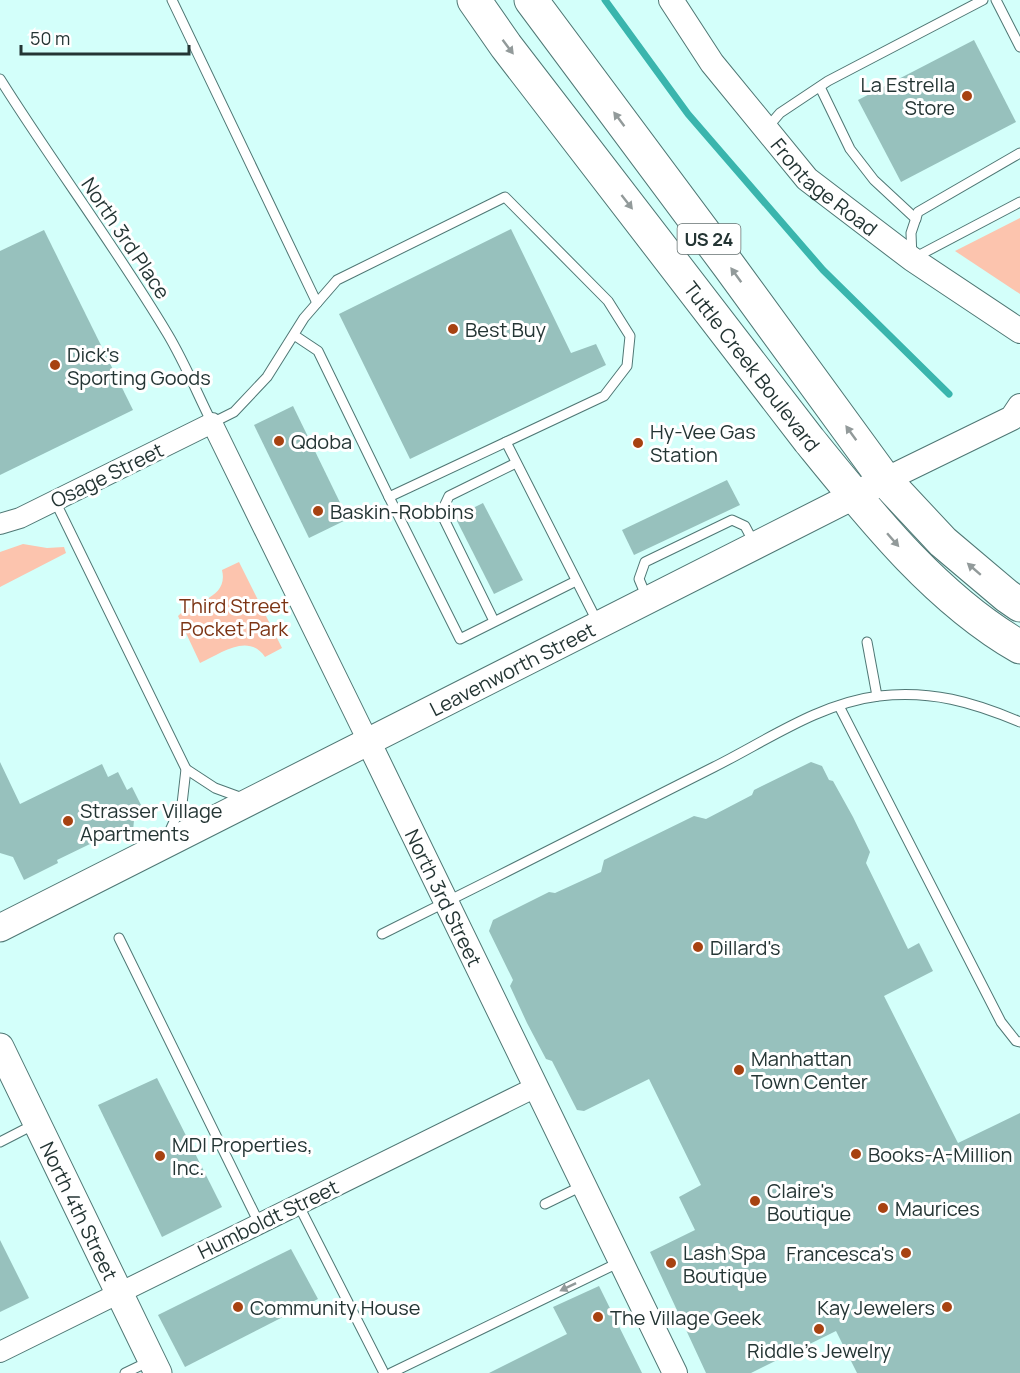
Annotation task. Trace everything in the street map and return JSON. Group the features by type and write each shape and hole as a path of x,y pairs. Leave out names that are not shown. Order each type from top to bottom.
{"highway":[{"name":"Tuttle Creek Boulevard","path":"474,0 506,46 854,496 915,565 997,634 1020,647"},
{"name":"Tuttle Creek Boulevard","path":"531,0 885,480 944,542 1020,605"}],"main road":[{"name":"Leavenworth Street","path":"0,928 885,480"},
{"name":"North 4th Street","path":"0,1047 155,1366"}],"street":[{"name":"Frontage Road","path":"671,0 712,63 807,179 912,258 1020,331"},
{"name":"Leavenworth Street","path":"885,480 1012,418 1020,406"},
{"name":"Osage Street","path":"0,524 20,518 212,423"},
{"name":"North 3rd Street","path":"212,423 675,1373"},
{"name":"Humboldt Street","path":"0,1352 536,1087"}],"lane":[{"path":"172,0 317,303"},
{"path":"766,130 780,113 820,87 983,0"},
{"path":"996,0 1020,47"},
{"name":"North 3rd Place","path":"0,79 121,260 168,335 212,423"},
{"path":"820,87 850,148 874,180 916,219"},
{"path":"1020,153 918,212 911,233 912,258 1020,202"},
{"path":"212,423 234,412 267,377 317,303 337,280 505,197 608,301 630,336 627,366 604,396 389,497"},
{"path":"294,335 318,351 460,639 576,581"},
{"path":"506,442 599,626"},
{"path":"494,621 441,513 449,496 516,463"},
{"path":"55,501 186,770 215,788 249,801"},
{"path":"648,600 639,579 645,562 732,520 745,526 755,546"},
{"path":"867,642 877,696"},
{"path":"382,934 745,752 810,717 839,705 877,696 916,693 953,698 992,710 1020,722"},
{"path":"839,705 1000,1022 1016,1041 1020,1042"},
{"path":"164,844 182,804 186,770"},
{"path":"119,938 259,1223"},
{"path":"0,1142 37,1124"},
{"path":"545,1204 584,1185"},
{"path":"298,1204 384,1373"},
{"path":"391,1373 621,1262"},
{"path":"125,1373 155,1366"}],"green space":[{"path":"1020,218 1020,294 955,251"},
{"path":"23,544 47,548 64,547 66,553 0,587 0,552"},
{"name":"Third Street Pocket Park","path":"239,562 282,648 265,657 250,646 234,647 200,663 178,616 215,593 223,580 222,570"}],"building":[{"path":"974,40 1016,122 901,182 858,100"},
{"name":"Best Buy","path":"511,229 571,353 596,344 606,365 410,459 339,314"},
{"name":"Dick's Sporting Goods","path":"44,230 133,410 0,475 0,251"},
{"path":"293,406 348,519 309,538 254,425"},
{"path":"727,480 740,505 634,555 622,530"},
{"path":"483,503 523,580 494,594 455,517"},
{"name":"Strasser Village Apartments","path":"0,762 20,804 102,764 108,777 118,772 127,790 132,787 146,815 134,820 133,831 123,828 57,860 58,863 24,880 13,857 0,853"},
{"name":"Manhattan Town Center","path":"811,762 822,766 853,817 870,852 866,863 908,949 919,943 933,971 884,996 958,1143 1020,1113 1020,1373 857,1373 836,1331 751,1373 706,1373 650,1252 695,1230 679,1197 701,1185 649,1079 584,1111 577,1110 552,1061 546,1059 527,1023 510,986 513,980 489,931 493,920 549,892 555,893 601,872 604,860 694,816 706,819 752,795 754,790"},
{"name":"MDI Properties, Inc.","path":"157,1078 222,1207 162,1237 98,1105"},
{"path":"0,1240 29,1298 0,1312"},
{"name":"Community House","path":"291,1249 318,1299 185,1367 158,1315"},
{"path":"599,1286 642,1373 489,1373 567,1334 553,1307"}],"waterway":[{"path":"605,0 688,114 823,270 949,394"}],"place":[{"name":"La Estrella Store","path":"967,96"},
{"name":"Best Buy","path":"453,329"},
{"name":"Dick's Sporting Goods","path":"55,365"},
{"name":"Qdoba","path":"279,441"},
{"name":"Hy-Vee Gas Station","path":"638,443"},
{"name":"Baskin-Robbins","path":"318,511"},
{"name":"Strasser Village Apartments","path":"68,821"},
{"name":"Dillard's","path":"698,947"},
{"name":"Manhattan Town Center","path":"739,1070"},
{"name":"Books-A-Million","path":"856,1154"},
{"name":"MDI Properties, Inc.","path":"160,1156"},
{"name":"Claire's Boutique","path":"755,1201"},
{"name":"Maurices","path":"883,1208"},
{"name":"Francesca's","path":"906,1253"},
{"name":"Lash Spa Boutique","path":"671,1263"},
{"name":"Community House","path":"238,1307"},
{"name":"Kay Jewelers","path":"947,1307"},
{"name":"The Village Geek","path":"598,1317"},
{"name":"Riddle's Jewelry","path":"819,1329"}]}
